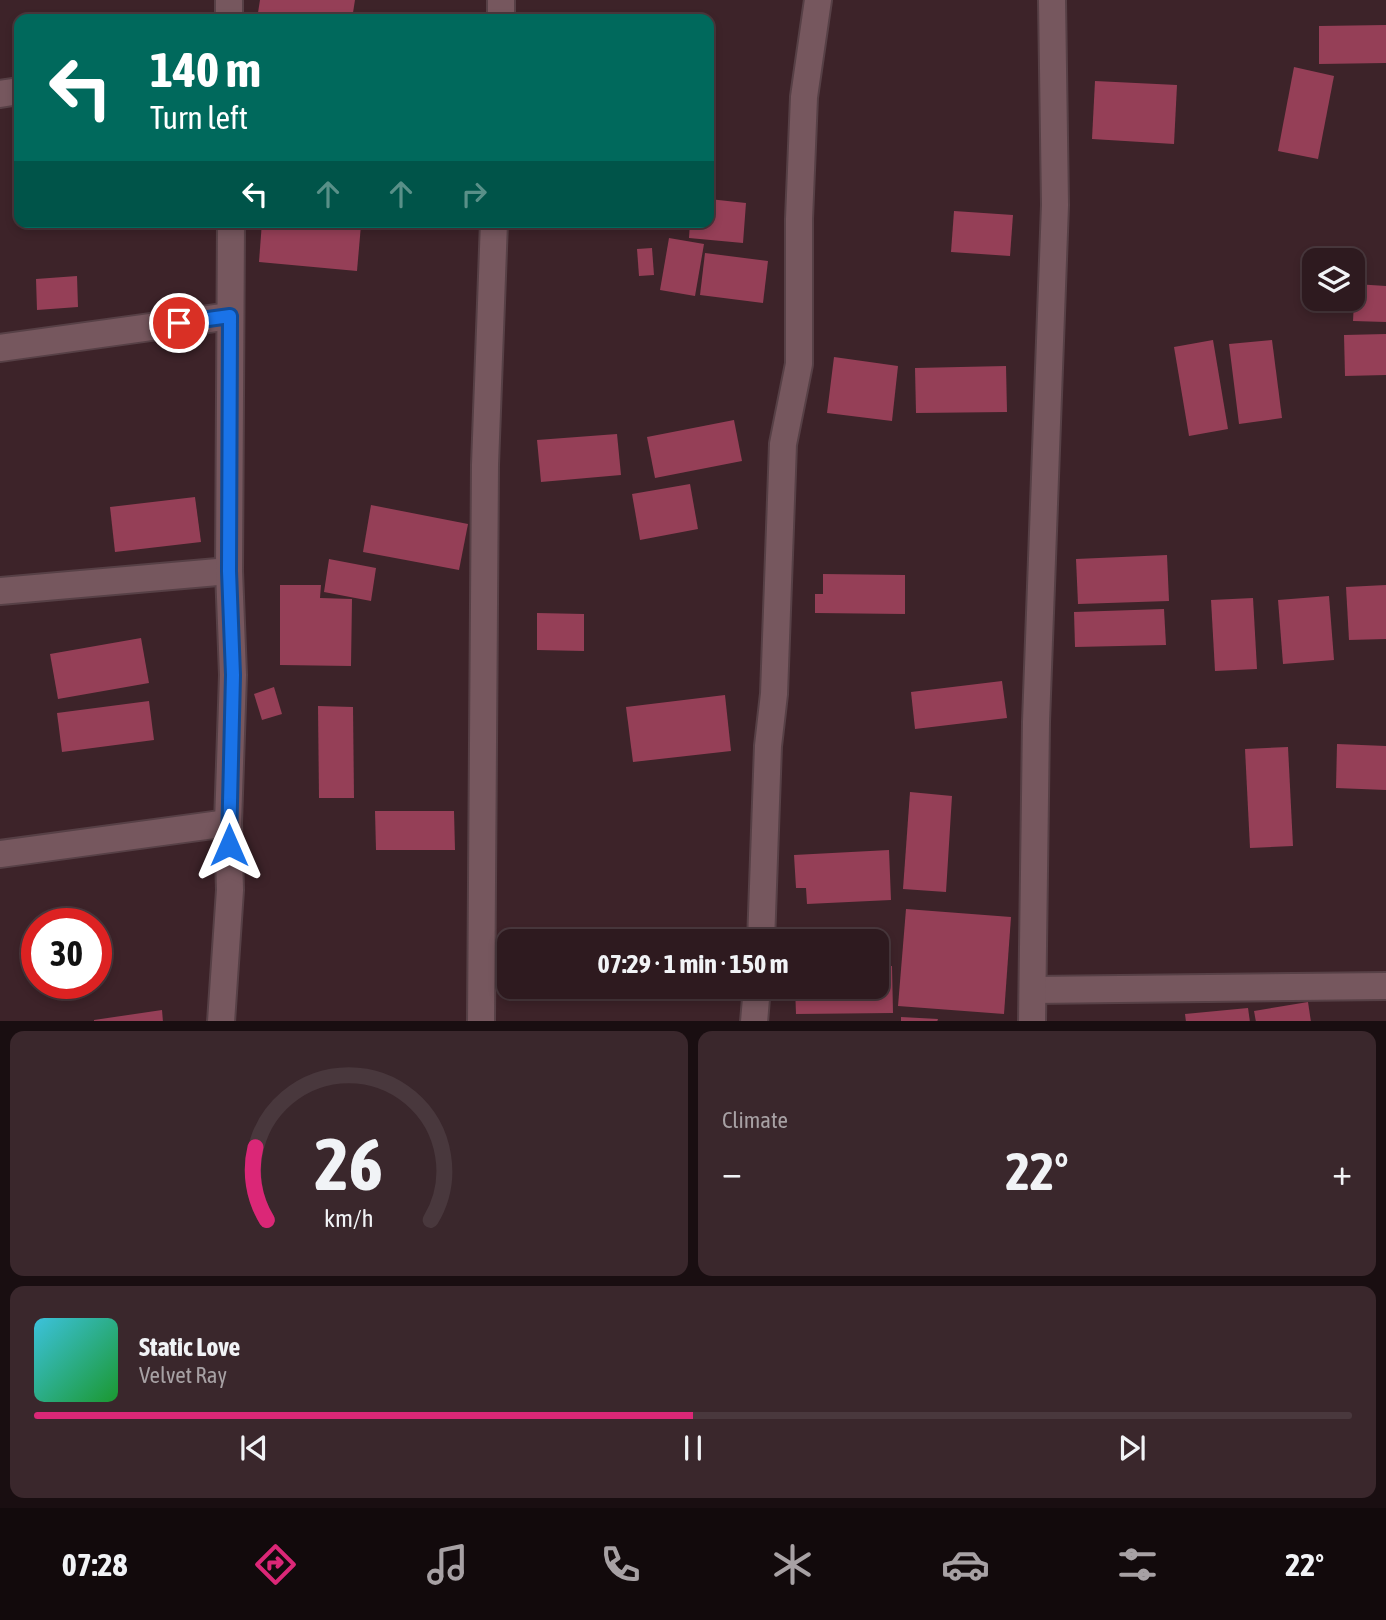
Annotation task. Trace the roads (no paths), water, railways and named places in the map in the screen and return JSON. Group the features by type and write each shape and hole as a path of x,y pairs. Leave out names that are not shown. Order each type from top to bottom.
{"street":[{"path":"761,929 783,444 799,364 799,219 804,97 818,0"},
{"path":"1032,1021 1036,722 1055,205 1052,0"},
{"path":"221,1021 230,890 228,823 233,675 229,571 231,228"},
{"path":"481,1021 485,466 494,228"},
{"path":"0,348 230,316"},
{"path":"0,591 229,571"},
{"path":"0,853 228,823"},
{"path":"1033,990 1386,986"},
{"path":"754,1021 756,999"}]}
